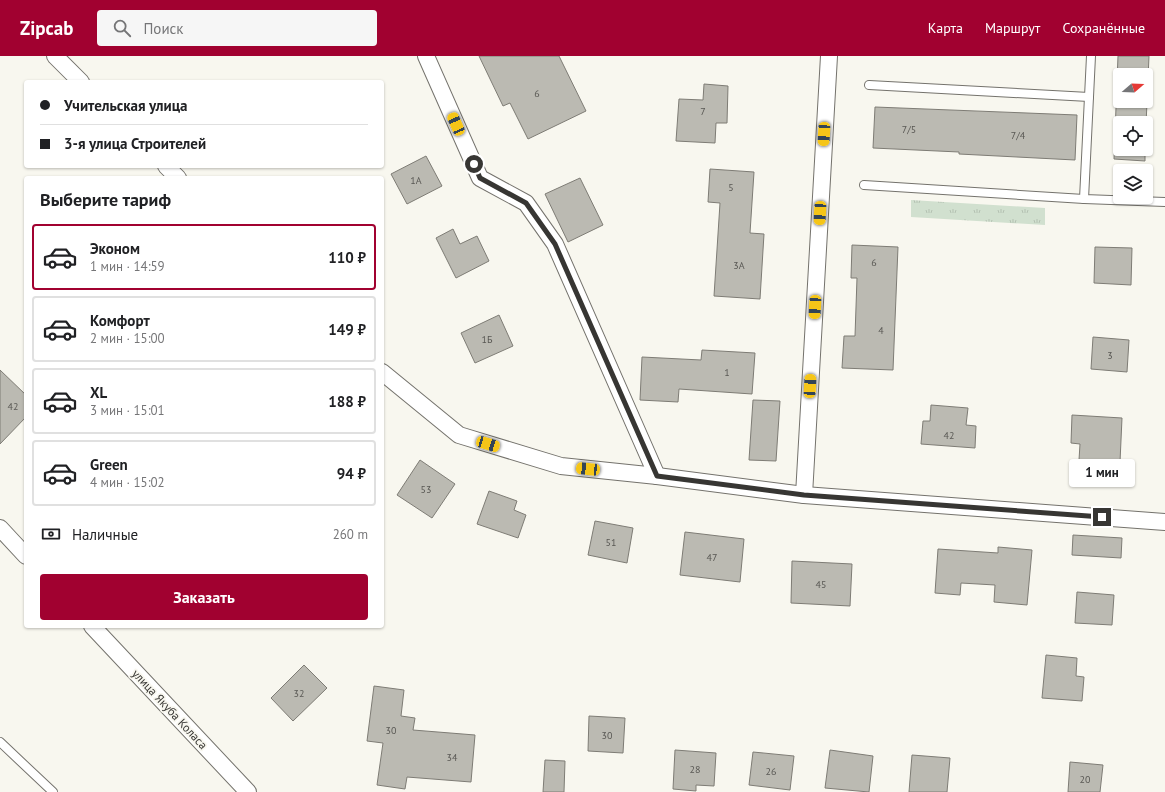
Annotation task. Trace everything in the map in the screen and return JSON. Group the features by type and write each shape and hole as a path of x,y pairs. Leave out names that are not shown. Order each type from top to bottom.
{"street":[{"path":"55,56 79,80"},
{"path":"426,56 480,178 526,203 555,244 657,476"},
{"path":"804,495 829,56"},
{"path":"168,168 176,176"},
{"path":"384,374 459,435 561,466 657,476 804,495 1165,522"},
{"path":"0,528 24,554"},
{"name":"улица Якуба Коласа","path":"94,628 248,792"}],"lane":[{"path":"1084,198 1090,56"},
{"path":"868,86 1089,97"},
{"path":"864,185 1165,202"},
{"path":"0,742 53,792"}],"green space":[{"path":"911,200 1045,208 1045,225 911,217"}],"building":[{"path":"479,56 559,56 586,111 528,139 510,103 503,106"},
{"path":"1118,56 1149,56 1148,68 1118,68"},
{"path":"704,84 728,86 727,123 716,123 715,143 676,141 679,99 703,100"},
{"path":"875,107 1077,115 1075,160 873,148"},
{"path":"1116,108 1147,108 1146,116 1116,116"},
{"path":"426,156 442,186 407,204 391,174"},
{"path":"1114,156 1145,156 1145,161 1114,159"},
{"path":"710,169 754,172 750,233 764,234 760,299 714,296 720,203 708,202"},
{"path":"580,178 603,225 568,242 545,194"},
{"path":"453,229 460,244 477,236 489,261 456,278 436,238"},
{"path":"852,245 898,247 893,370 842,368 844,336 855,336 857,278 851,278"},
{"path":"1095,247 1132,248 1131,285 1094,283"},
{"path":"499,315 513,346 475,363 461,333"},
{"path":"1093,337 1129,340 1127,372 1091,369"},
{"path":"702,350 755,353 752,394 679,389 678,402 640,400 642,357 701,360"},
{"path":"0,370 24,393 24,419 0,444"},
{"path":"753,400 780,401 776,461 749,460"},
{"path":"931,405 968,408 966,425 976,426 975,448 921,444 923,421 930,421"},
{"path":"1072,415 1122,418 1120,462 1079,460 1080,444 1071,443"},
{"path":"420,460 455,484 432,518 397,495"},
{"path":"489,491 517,501 514,510 526,515 518,538 477,524"},
{"path":"595,521 633,528 627,563 588,555"},
{"path":"685,532 744,539 740,582 680,575"},
{"path":"1073,535 1122,538 1121,558 1072,555"},
{"path":"998,547 1032,550 1027,605 994,602 995,585 961,583 960,595 935,593 938,549 998,553"},
{"path":"792,561 852,564 850,606 791,603"},
{"path":"1077,592 1114,595 1112,625 1075,623"},
{"path":"1046,655 1077,658 1076,676 1084,677 1082,701 1042,698"},
{"path":"304,665 327,688 293,721 271,698"},
{"path":"374,686 404,690 401,716 415,718 413,730 475,735 471,782 407,777 405,789 377,785 383,743 367,741"},
{"path":"589,716 625,718 623,753 588,751"},
{"path":"675,750 716,753 714,786 696,785 696,791 673,789"},
{"path":"830,750 873,756 869,792 825,788"},
{"path":"753,752 794,756 790,790 749,785"},
{"path":"912,755 950,758 947,792 909,792"},
{"path":"545,760 565,761 564,792 543,792"},
{"path":"1070,762 1103,765 1100,792 1068,792"}],"route":[{"path":"474,164 480,178 526,203 555,244 657,476 804,495 1102,517"}]}
